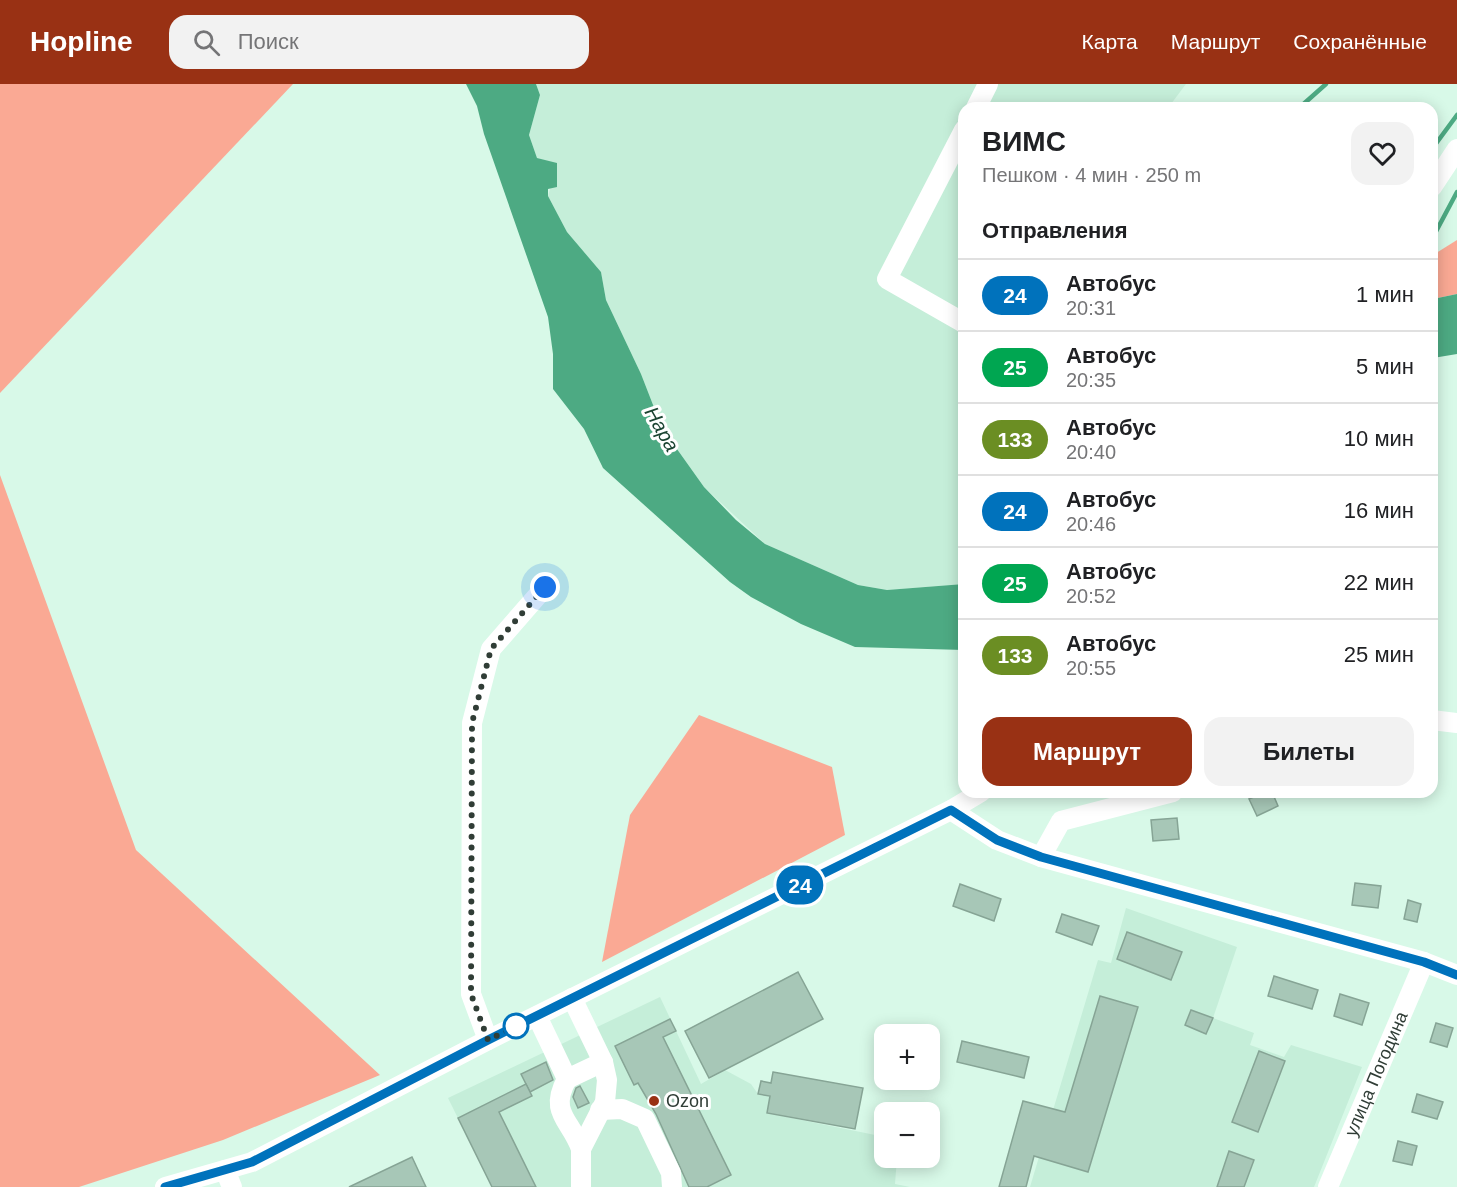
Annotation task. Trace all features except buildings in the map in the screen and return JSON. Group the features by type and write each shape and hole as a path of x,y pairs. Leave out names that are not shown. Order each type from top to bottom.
{"street":[{"path":"979,102 988,84"},
{"path":"958,142 887,279 958,320"},
{"path":"1438,178 1457,149"},
{"path":"488,1040 471,994 472,723 491,649 545,587"},
{"path":"1438,721 1457,723"},
{"path":"165,1187 222,1179 488,1040 971,798"},
{"path":"1041,857 1061,821 1150,798"},
{"path":"951,810 997,840 1041,857 1424,962 1457,975"},
{"name":"улица Погодина","path":"1328,1187 1424,962"},
{"path":"572,998 603,1062 607,1089 600,1110 581,1149"},
{"path":"537,1016 567,1079"},
{"path":"581,1187 581,1149 577,1138 565,1123 559,1107 561,1089 567,1079 603,1062"},
{"path":"600,1110 622,1109 645,1119 671,1173 672,1187"}],"shaded area":[{"path":"0,84 293,84 0,393"},
{"path":"536,84 1186,84 1172,102 958,102 958,584 887,590 858,585 765,544 704,487 662,428 641,374 606,300 601,272 567,232 548,196 557,164 537,158 529,135 540,95"},
{"path":"1457,240 1457,294 1438,298 1438,252"},
{"path":"0,475 136,850 380,1075 223,1140 79,1187 0,1187"},
{"path":"699,715 832,767 845,835 602,962 630,815"},
{"path":"1126,908 1237,947 1213,1018 1254,1033 1250,1045 1284,1057 1291,1045 1362,1067 1314,1187 1030,1187 1098,960 1111,963"},
{"path":"660,997 701,1084 725,1070 751,1084 758,1094 770,1096 767,1113 874,1135 874,1168 896,1168 895,1184 910,1187 492,1187 448,1098"}],"water":[{"name":"Нара","path":"466,84 536,84 540,95 529,135 537,158 557,163 557,187 548,189 548,196 567,232 601,272 606,300 641,374 662,428 704,487 736,520 765,544 858,585 887,590 958,584 958,650 855,647 801,624 751,597 730,582 603,468 584,429 553,389 553,354 548,317 484,134 477,106"},
{"path":"1457,294 1457,354 1438,357 1438,298"}],"waterway":[{"path":"1306,102 1326,84"},
{"path":"1438,141 1457,115"},
{"path":"1438,228 1457,192"}],"bus line":[{"name":"24","path":"165,1187 252,1162 488,1040 951,810 997,840 1041,857 1424,962 1457,975"}],"place":[{"name":"Ozon","path":"654,1101"}],"route":[{"path":"516,1026 488,1040 471,994 472,723 491,649 545,587"}]}
